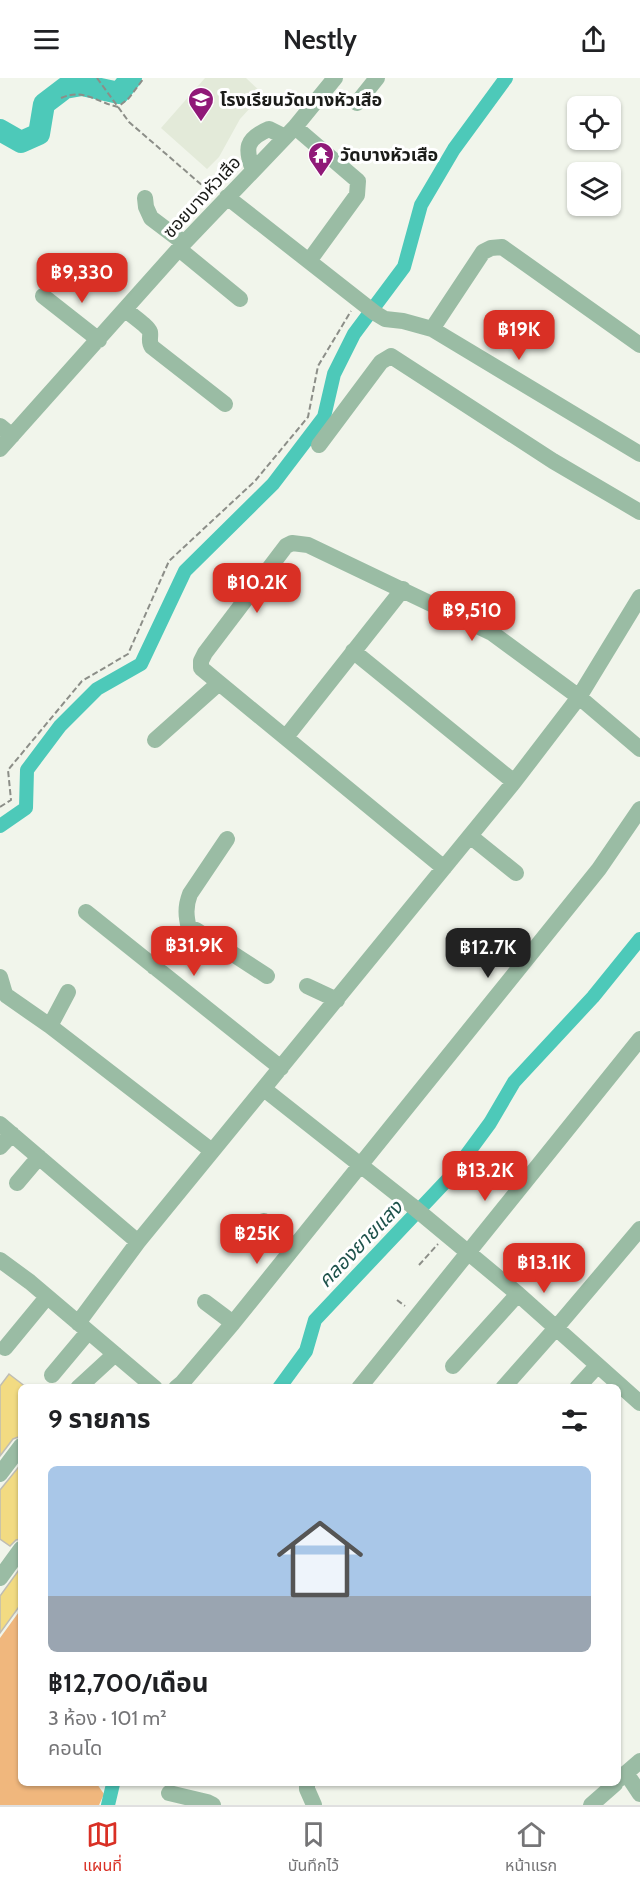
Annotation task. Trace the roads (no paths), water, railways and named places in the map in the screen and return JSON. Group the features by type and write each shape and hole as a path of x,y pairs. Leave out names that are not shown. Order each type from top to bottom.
{"street":[{"name":"ซอยบางหัวเสือ","path":"0,449 6,431 99,340 182,246 290,132 335,78"},
{"path":"357,103 377,78"},
{"path":"290,132 358,181 357,195 309,261"},
{"path":"145,198 151,218 240,299"},
{"path":"225,200 309,261 375,313 385,319 432,329 640,454"},
{"path":"432,329 483,252 491,248 502,247 640,345"},
{"path":"43,296 99,340"},
{"path":"126,310 148,329 152,347 225,404"},
{"path":"319,445 381,362 391,356 553,460 640,512"},
{"path":"444,868 201,668 201,661 286,546 292,543 308,545 492,633 579,698 640,748"},
{"path":"286,737 403,589"},
{"path":"52,1375 138,1242 514,782 579,698 640,597"},
{"path":"353,651 514,782"},
{"path":"155,740 219,683"},
{"path":"181,1384 233,1323 599,869 640,809"},
{"path":"470,836 516,873"},
{"path":"189,929 185,914 186,903 226,839"},
{"path":"86,912 281,1068"},
{"path":"154,967 178,937 189,929 196,930 267,976"},
{"path":"0,977 7,996 50,1026 212,1151"},
{"path":"306,986 337,1000"},
{"path":"50,1026 68,992"},
{"path":"362,1384 640,1038"},
{"path":"264,1089 518,1294 618,1384"},
{"path":"0,1147 6,1129 138,1242"},
{"path":"17,1183 39,1157"},
{"path":"264,1221 294,1247"},
{"path":"506,1384 640,1228"},
{"path":"0,1260 150,1384"},
{"path":"453,1366 518,1294"},
{"path":"4,1348 47,1297"},
{"path":"205,1302 233,1323"},
{"path":"82,1384 115,1354"},
{"path":"581,1384 597,1366"},
{"path":"621,1386 640,1402"},
{"path":"1,1472 18,1450"},
{"path":"3,1568 18,1552"},
{"path":"621,1778 640,1761"},
{"path":"621,1780 640,1794"},
{"path":"307,1786 314,1805"},
{"path":"591,1805 612,1786"},
{"path":"169,1794 213,1805"}],"waterway":[{"path":"0,130 21,142 39,134 44,104 65,88 82,85 119,93 131,78"},
{"path":"0,826 26,808 27,770 60,726 97,689 141,664 185,571 273,484 324,417 334,374 354,334 404,267 421,205 454,149 506,78"},
{"name":"คลองยายแสง","path":"282,1384 306,1351 315,1320 451,1176 490,1123 514,1082 593,997 640,939"},
{"name":"คลองยายแสง","path":"108,1805 113,1786"}],"place":[{"name":"โรงเรียนวัดบางหัวเสือ","path":"201,123"},
{"name":"วัดบางหัวเสือ","path":"321,178"}]}
